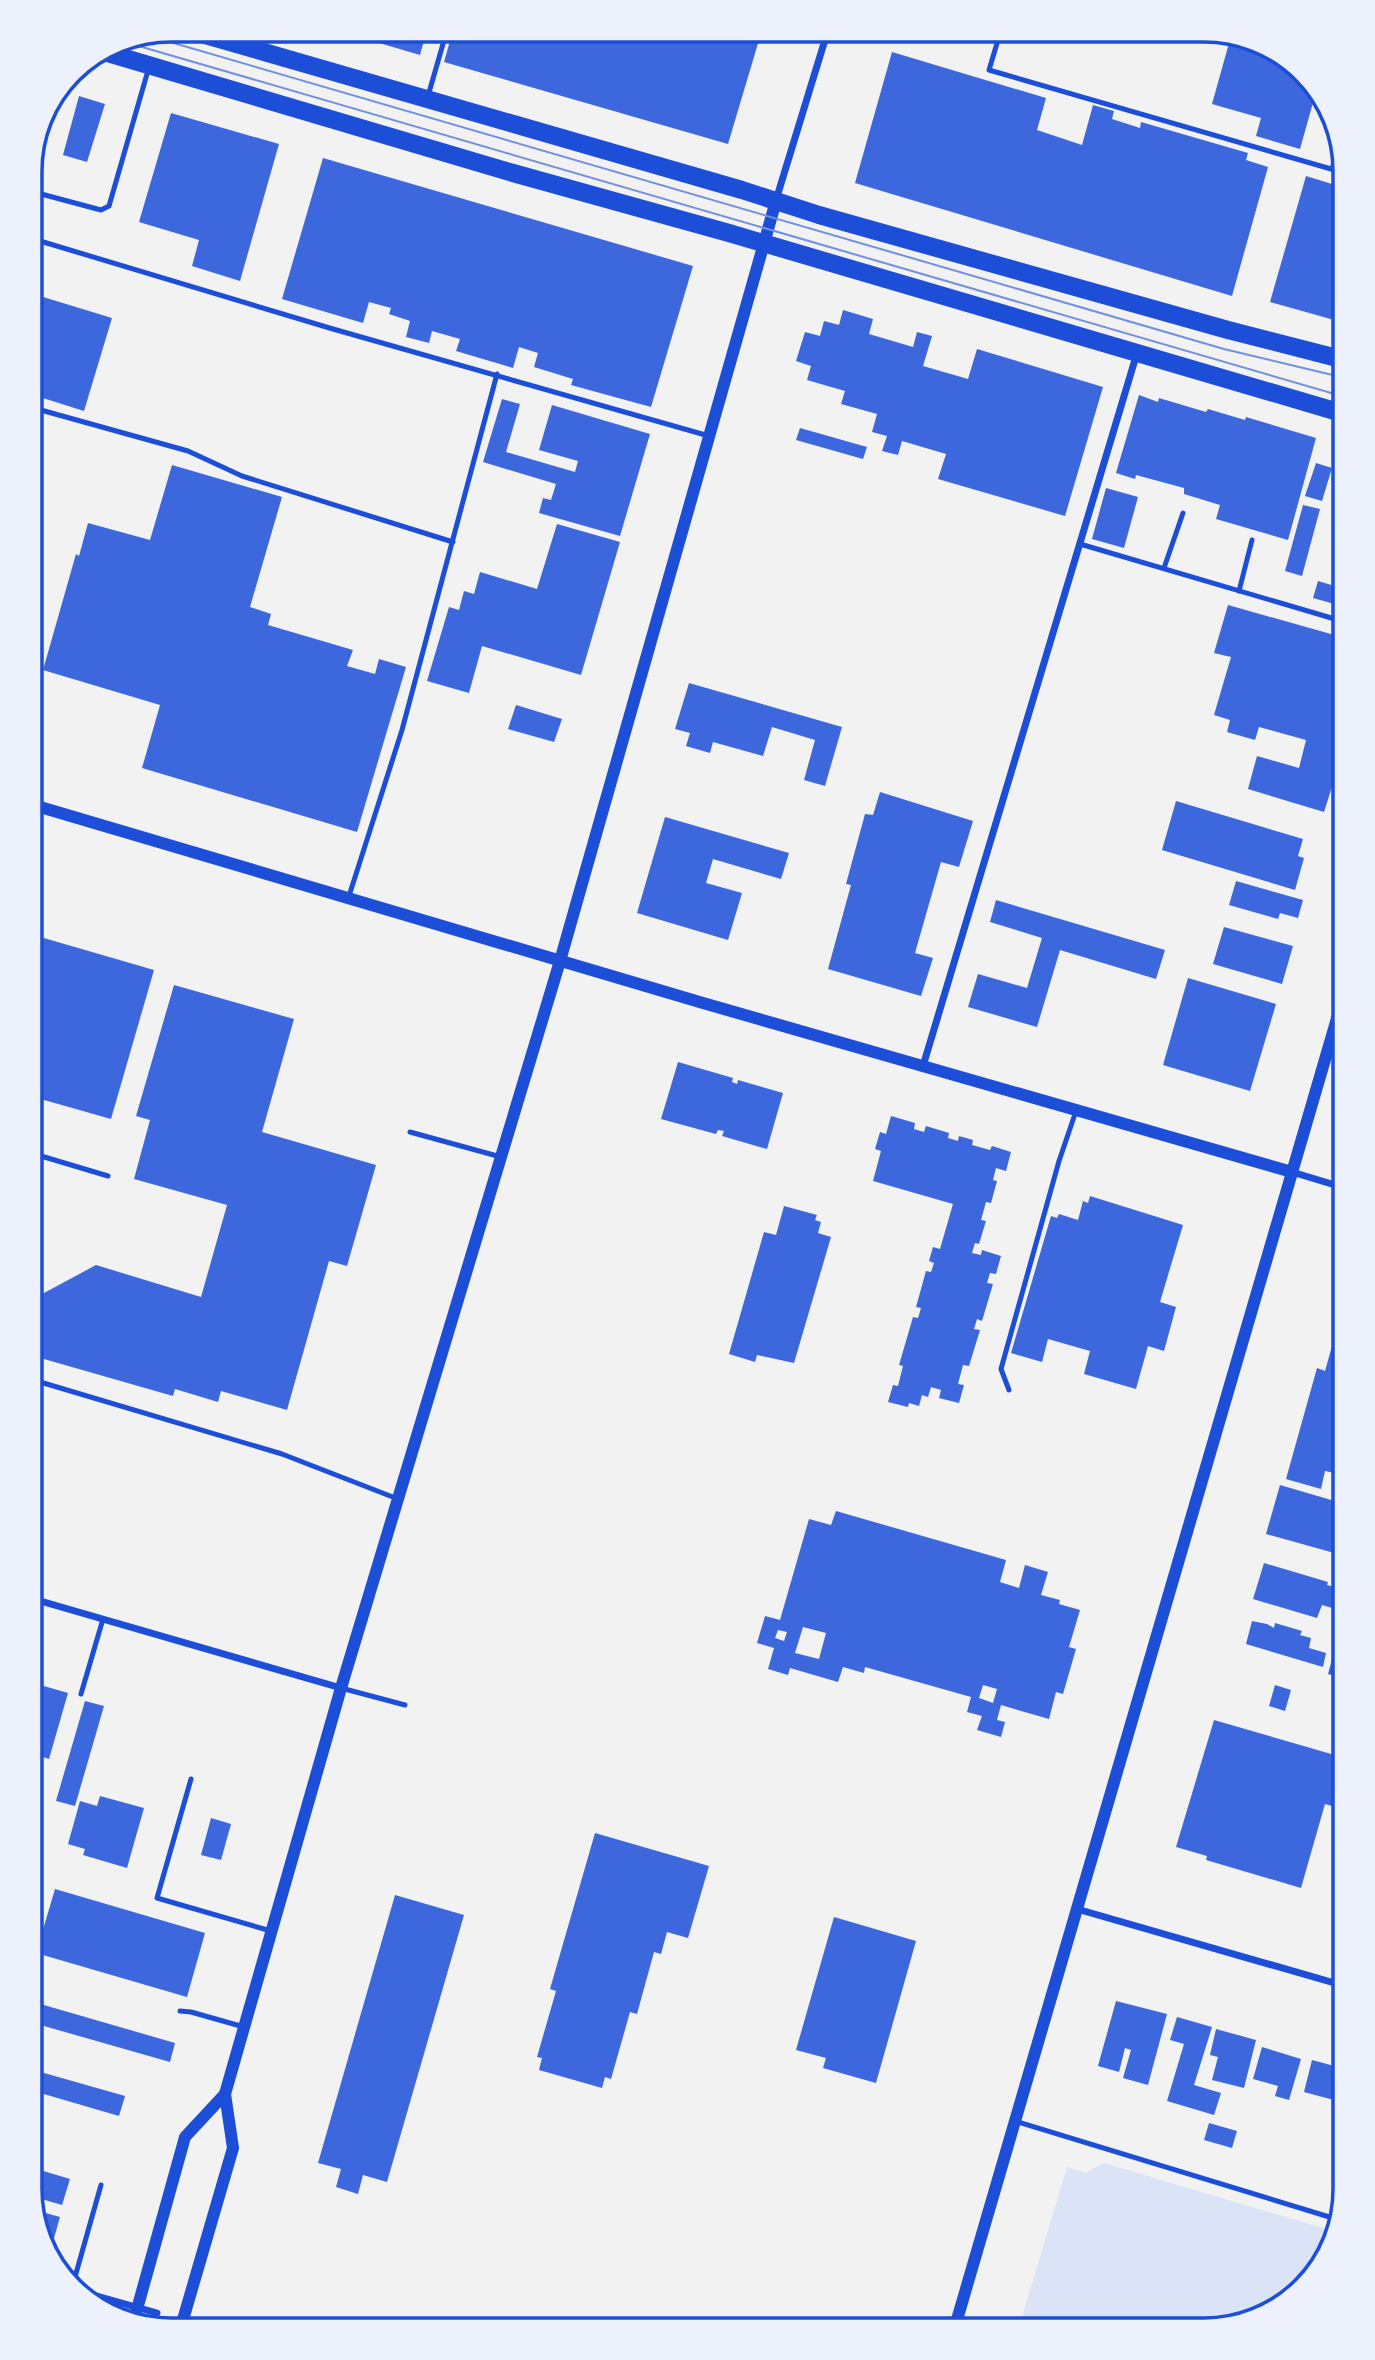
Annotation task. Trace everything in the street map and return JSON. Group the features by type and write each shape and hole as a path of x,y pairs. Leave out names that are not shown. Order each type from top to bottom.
{"main road":[{"path":"230,42 1216,327 1333,357"},
{"path":"114,55 1333,410"}],"street":[{"path":"183,2318 233,2148 225,2094 341,1688 560,961 776,201 824,42"},
{"path":"923,1066 1137,352"},
{"path":"42,808 560,961 1333,1184"},
{"path":"958,2318 1333,1032"},
{"path":"42,1601 341,1688"},
{"path":"1077,1909 1333,1983"},
{"path":"136,2313 185,2137 225,2094"},
{"path":"141,2314 157,2313"}],"lane":[{"path":"427,99 444,42"},
{"path":"997,42 989,70 1332,169"},
{"path":"42,194 101,211 109,206 149,66"},
{"path":"42,242 320,325 709,436"},
{"path":"348,899 401,730 497,374"},
{"path":"42,411 188,451 242,475 453,542"},
{"path":"1164,568 1183,513"},
{"path":"1239,591 1252,540"},
{"path":"1080,544 1333,618"},
{"path":"1009,1390 1001,1368 1058,1163 1076,1111"},
{"path":"410,1132 501,1157"},
{"path":"42,1156 108,1176"},
{"path":"42,1383 282,1454 398,1499"},
{"path":"81,1694 103,1619"},
{"path":"341,1688 405,1705"},
{"path":"191,1779 157,1898 271,1931"},
{"path":"180,2011 244,2027"},
{"path":"1016,2121 1330,2217"},
{"path":"75,2275 101,2185"}],"shaded area":[{"path":"1104,2163 1326,2229 1311,2261 1289,2286 1261,2305 1237,2314 1204,2318 1022,2318 1067,2167 1085,2173"}],"building":[{"path":"376,42 424,42 420,55"},
{"path":"450,42 758,42 728,144 444,62"},
{"path":"1229,44 1261,55 1276,64 1301,86 1313,102 1300,149 1256,136 1261,118 1212,104"},
{"path":"892,52 1046,98 1037,130 1082,145 1093,105 1114,111 1112,119 1140,128 1141,122 1248,153 1246,160 1268,167 1232,296 855,183"},
{"path":"79,96 105,104 87,162 63,155"},
{"path":"171,113 279,144 240,281 192,266 199,240 139,222"},
{"path":"323,158 693,266 651,407 571,385 573,379 534,367 538,353 519,347 513,368 456,351 460,339 432,331 429,343 406,337 410,321 389,314 391,308 369,302 363,323 282,299"},
{"path":"1306,176 1333,184 1333,320 1270,302"},
{"path":"42,297 112,318 84,411 42,398"},
{"path":"843,310 873,319 869,334 913,347 917,332 932,336 923,366 968,379 977,349 1103,387 1065,516 938,479 946,454 902,441 898,455 882,451 887,436 872,432 877,414 841,404 845,391 807,380 811,366 796,361 805,332 820,336 824,321 839,325"},
{"path":"1139,395 1158,402 1159,398 1206,412 1208,409 1245,420 1246,417 1316,438 1288,540 1216,519 1220,505 1184,494 1184,488 1136,475 1135,479 1116,473"},
{"path":"502,399 520,404 506,452 575,472 578,461 539,450 552,405 650,434 620,536 539,513 543,498 551,500 556,484 483,462"},
{"path":"800,428 867,447 863,459 796,440"},
{"path":"1316,463 1332,468 1322,501 1305,496"},
{"path":"172,465 282,497 250,607 271,614 268,625 353,650 347,666 375,674 379,659 406,667 357,832 142,768 160,705 43,670 76,554 79,556 88,523 150,540"},
{"path":"1106,488 1138,497 1124,548 1092,539"},
{"path":"1303,505 1320,509 1302,576 1285,571"},
{"path":"557,524 620,542 581,675 482,646 469,693 427,681 449,607 459,610 464,591 474,594 480,572 537,589"},
{"path":"1318,581 1333,585 1333,604 1313,598"},
{"path":"1228,605 1333,635 1333,784 1324,812 1248,789 1257,756 1299,768 1306,740 1259,727 1255,740 1227,732 1230,720 1214,715 1231,657 1214,653"},
{"path":"689,683 842,727 825,786 804,780 815,740 772,727 763,756 713,742 710,753 686,746 690,733 675,729"},
{"path":"516,705 562,719 554,742 508,729"},
{"path":"880,792 973,821 959,867 941,862 915,953 933,958 921,996 828,969 851,885 846,884 865,814 873,815"},
{"path":"1176,801 1303,839 1298,856 1304,858 1295,890 1162,850"},
{"path":"665,817 789,853 781,879 713,859 706,883 742,893 728,940 637,913"},
{"path":"1236,881 1303,900 1298,918 1280,913 1278,919 1229,905"},
{"path":"996,900 1165,950 1156,979 1060,950 1037,1027 968,1007 978,974 1027,988 1042,938 990,922"},
{"path":"1224,927 1293,946 1282,984 1213,964"},
{"path":"42,937 154,970 111,1119 42,1099"},
{"path":"1188,978 1276,1004 1250,1091 1163,1065"},
{"path":"174,985 294,1019 262,1132 376,1165 347,1266 329,1261 287,1410 221,1391 218,1402 175,1389 173,1396 42,1358 42,1294 96,1265 201,1297 227,1205 134,1179 150,1120 136,1116"},
{"path":"678,1062 733,1078 732,1082 737,1084 738,1080 783,1093 767,1149 722,1136 724,1131 718,1130 716,1134 661,1119"},
{"path":"891,1116 915,1123 914,1129 924,1132 926,1126 949,1133 948,1138 958,1141 959,1136 973,1140 972,1145 990,1150 992,1146 1011,1152 1006,1171 996,1168 993,1180 997,1181 991,1203 986,1202 981,1220 986,1221 979,1244 975,1243 972,1253 981,1255 982,1250 1001,1256 996,1274 990,1273 987,1283 993,1284 982,1321 977,1319 974,1329 980,1330 969,1366 963,1365 958,1384 964,1385 959,1403 939,1398 941,1390 931,1387 928,1397 922,1395 919,1406 909,1403 908,1407 888,1402 893,1385 898,1386 903,1366 899,1365 913,1317 918,1318 921,1308 916,1307 926,1271 931,1272 934,1263 929,1261 933,1247 940,1249 953,1204 873,1181 881,1151 875,1149 880,1132 886,1134"},
{"path":"1090,1196 1183,1225 1160,1302 1176,1307 1164,1351 1148,1346 1136,1389 1084,1374 1090,1351 1048,1339 1042,1362 1011,1353 1051,1216 1057,1218 1059,1214 1078,1220 1083,1201 1088,1203"},
{"path":"784,1206 817,1215 815,1220 821,1222 818,1233 831,1237 794,1363 757,1355 755,1362 729,1354 764,1232 776,1235"},
{"path":"1333,1342 1333,1473 1325,1471 1321,1489 1286,1479 1317,1368 1325,1371"},
{"path":"1280,1485 1333,1500 1333,1553 1266,1534"},
{"path":"836,1511 1006,1560 1000,1582 1019,1588 1025,1565 1048,1572 1041,1595 1060,1600 1059,1604 1080,1610 1069,1647 1076,1649 1063,1694 1056,1692 1049,1719 1001,1705 997,1720 1005,1722 1001,1737 977,1730 982,1716 967,1712 971,1697 865,1667 864,1673 843,1667 838,1682 790,1668 788,1675 768,1669 774,1648 757,1643 765,1616 780,1620 809,1519 831,1525","holes":["803,1627 826,1633 819,1659 795,1653","778,1630 787,1632 784,1641 775,1638","983,1685 997,1689 993,1703 979,1698"]},
{"path":"1264,1563 1328,1582 1327,1585 1333,1587 1333,1608 1322,1605 1317,1618 1253,1599"},
{"path":"1252,1621 1274,1628 1275,1623 1302,1631 1300,1635 1311,1638 1309,1648 1326,1653 1323,1667 1246,1644"},
{"path":"1333,1655 1333,1675 1328,1674"},
{"path":"42,1685 68,1693 49,1759 42,1757"},
{"path":"1275,1685 1291,1690 1285,1711 1269,1706"},
{"path":"85,1701 104,1706 75,1806 56,1801"},
{"path":"1214,1720 1333,1755 1333,1806 1325,1804 1301,1888 1206,1860 1207,1856 1176,1847"},
{"path":"100,1796 144,1808 127,1868 83,1855 85,1849 68,1844 80,1801 97,1806"},
{"path":"211,1818 231,1824 221,1860 201,1855"},
{"path":"595,1833 709,1866 688,1938 667,1932 661,1954 654,1952 637,2014 630,2012 611,2079 605,2077 602,2088 539,2070 542,2058 537,2057 556,1991 550,1989"},
{"path":"55,1889 205,1933 187,1997 42,1955 42,1933"},
{"path":"395,1895 464,1915 387,2182 363,2175 358,2194 336,2187 341,2169 318,2163"},
{"path":"834,1917 916,1941 876,2083 823,2068 826,2058 796,2050"},
{"path":"1116,2001 1167,2014 1148,2085 1123,2078 1131,2050 1125,2048 1119,2072 1098,2066"},
{"path":"42,2004 175,2043 170,2062 42,2025"},
{"path":"1177,2017 1212,2027 1194,2085 1221,2093 1214,2115 1167,2101 1184,2044 1170,2040"},
{"path":"1216,2029 1256,2040 1244,2088 1212,2080 1218,2057 1210,2055"},
{"path":"1262,2047 1301,2059 1289,2100 1275,2096 1278,2086 1253,2079"},
{"path":"1312,2060 1333,2066 1333,2100 1304,2092"},
{"path":"42,2072 125,2096 119,2116 42,2094"},
{"path":"1209,2123 1237,2131 1232,2148 1204,2140"},
{"path":"42,2171 70,2179 62,2205 43,2199"},
{"path":"44,2213 60,2217 53,2241"}],"tram line":[{"path":"170,42 1224,349 1333,375"},
{"path":"139,46 1333,394"}]}
